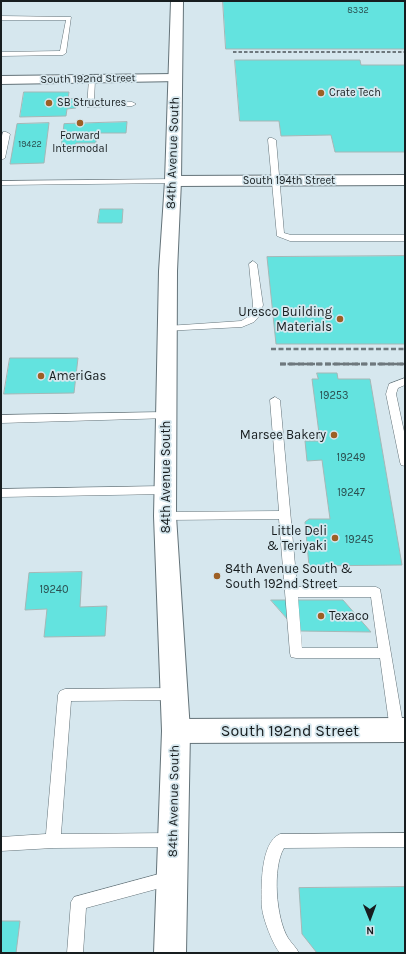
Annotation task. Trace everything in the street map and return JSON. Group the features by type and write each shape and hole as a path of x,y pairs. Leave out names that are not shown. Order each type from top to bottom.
{"main road":[{"name":"84th Avenue South","path":"170,953 176,731 165,490 168,271 173,180 177,1"},
{"name":"South 192nd Street","path":"1,80 175,78"},
{"name":"South 194th Street","path":"173,180 405,180"},
{"name":"South 192nd Street","path":"176,731 401,730"}],"lane":[{"path":"1,18 69,18 63,53 1,54"},
{"path":"92,79 90,104 132,104"},
{"path":"1,158 6,134"},
{"path":"272,140 280,234 290,238 405,238"},
{"path":"1,183 173,180"},
{"path":"167,329 242,324 250,320 255,315 258,308 253,264"},
{"path":"405,381 393,386 391,394 405,462"},
{"path":"275,400 296,653 385,653"},
{"path":"1,419 166,416"},
{"path":"1,493 165,490"},
{"path":"165,516 285,515"},
{"path":"291,592 376,592 385,653 401,730"},
{"path":"53,841 65,695 174,694"},
{"path":"1,844 53,841 173,840"},
{"path":"291,953 282,942 270,909 270,876 273,852 280,841 405,840"},
{"path":"75,953 78,902 172,878"}],"building":[{"path":"223,1 405,1 405,49 226,49"},
{"name":"Crate Tech","path":"235,60 360,60 361,65 405,65 405,152 335,152 331,135 281,136 279,121 240,121"},
{"name":"SB Structures","path":"24,92 69,92 68,99 77,98 76,108 67,109 66,116 20,117"},
{"path":"127,122 126,133 96,133 96,143 76,143 75,148 61,148 64,124"},
{"path":"49,123 44,163 10,164 17,124"},
{"path":"100,209 123,209 122,223 98,223"},
{"name":"Uresco Building Materials","path":"405,256 405,344 276,344 267,257"},
{"name":"AmeriGas","path":"10,358 78,358 74,393 4,394"},
{"path":"317,373 337,373 338,379 370,379 402,565 309,566 305,522 309,519 330,519 322,460 307,461 305,441 320,441 312,379 318,379"},
{"path":"82,572 80,607 107,606 105,636 44,637 47,609 25,610 29,573"},
{"name":"Texaco","path":"271,600 343,600 371,632 298,631"},
{"path":"405,887 405,953 317,953 302,934 299,888"},
{"path":"1,921 20,921 16,953 1,953"}],"railway":[{"path":"233,52 405,52"},
{"path":"271,349 405,349"},
{"path":"280,364 405,364"}],"place":[{"name":"Crate Tech","path":"321,93"},
{"name":"SB Structures","path":"49,103"},
{"name":"Forward Intermodal","path":"80,123"},
{"name":"Uresco Building Materials","path":"340,319"},
{"name":"AmeriGas","path":"41,376"},
{"name":"Marsee Bakery","path":"334,435"},
{"name":"Little Deli & Teriyaki","path":"335,538"},
{"name":"84th Avenue South & South 192nd Street","path":"217,576"},
{"name":"Texaco","path":"321,616"}]}
